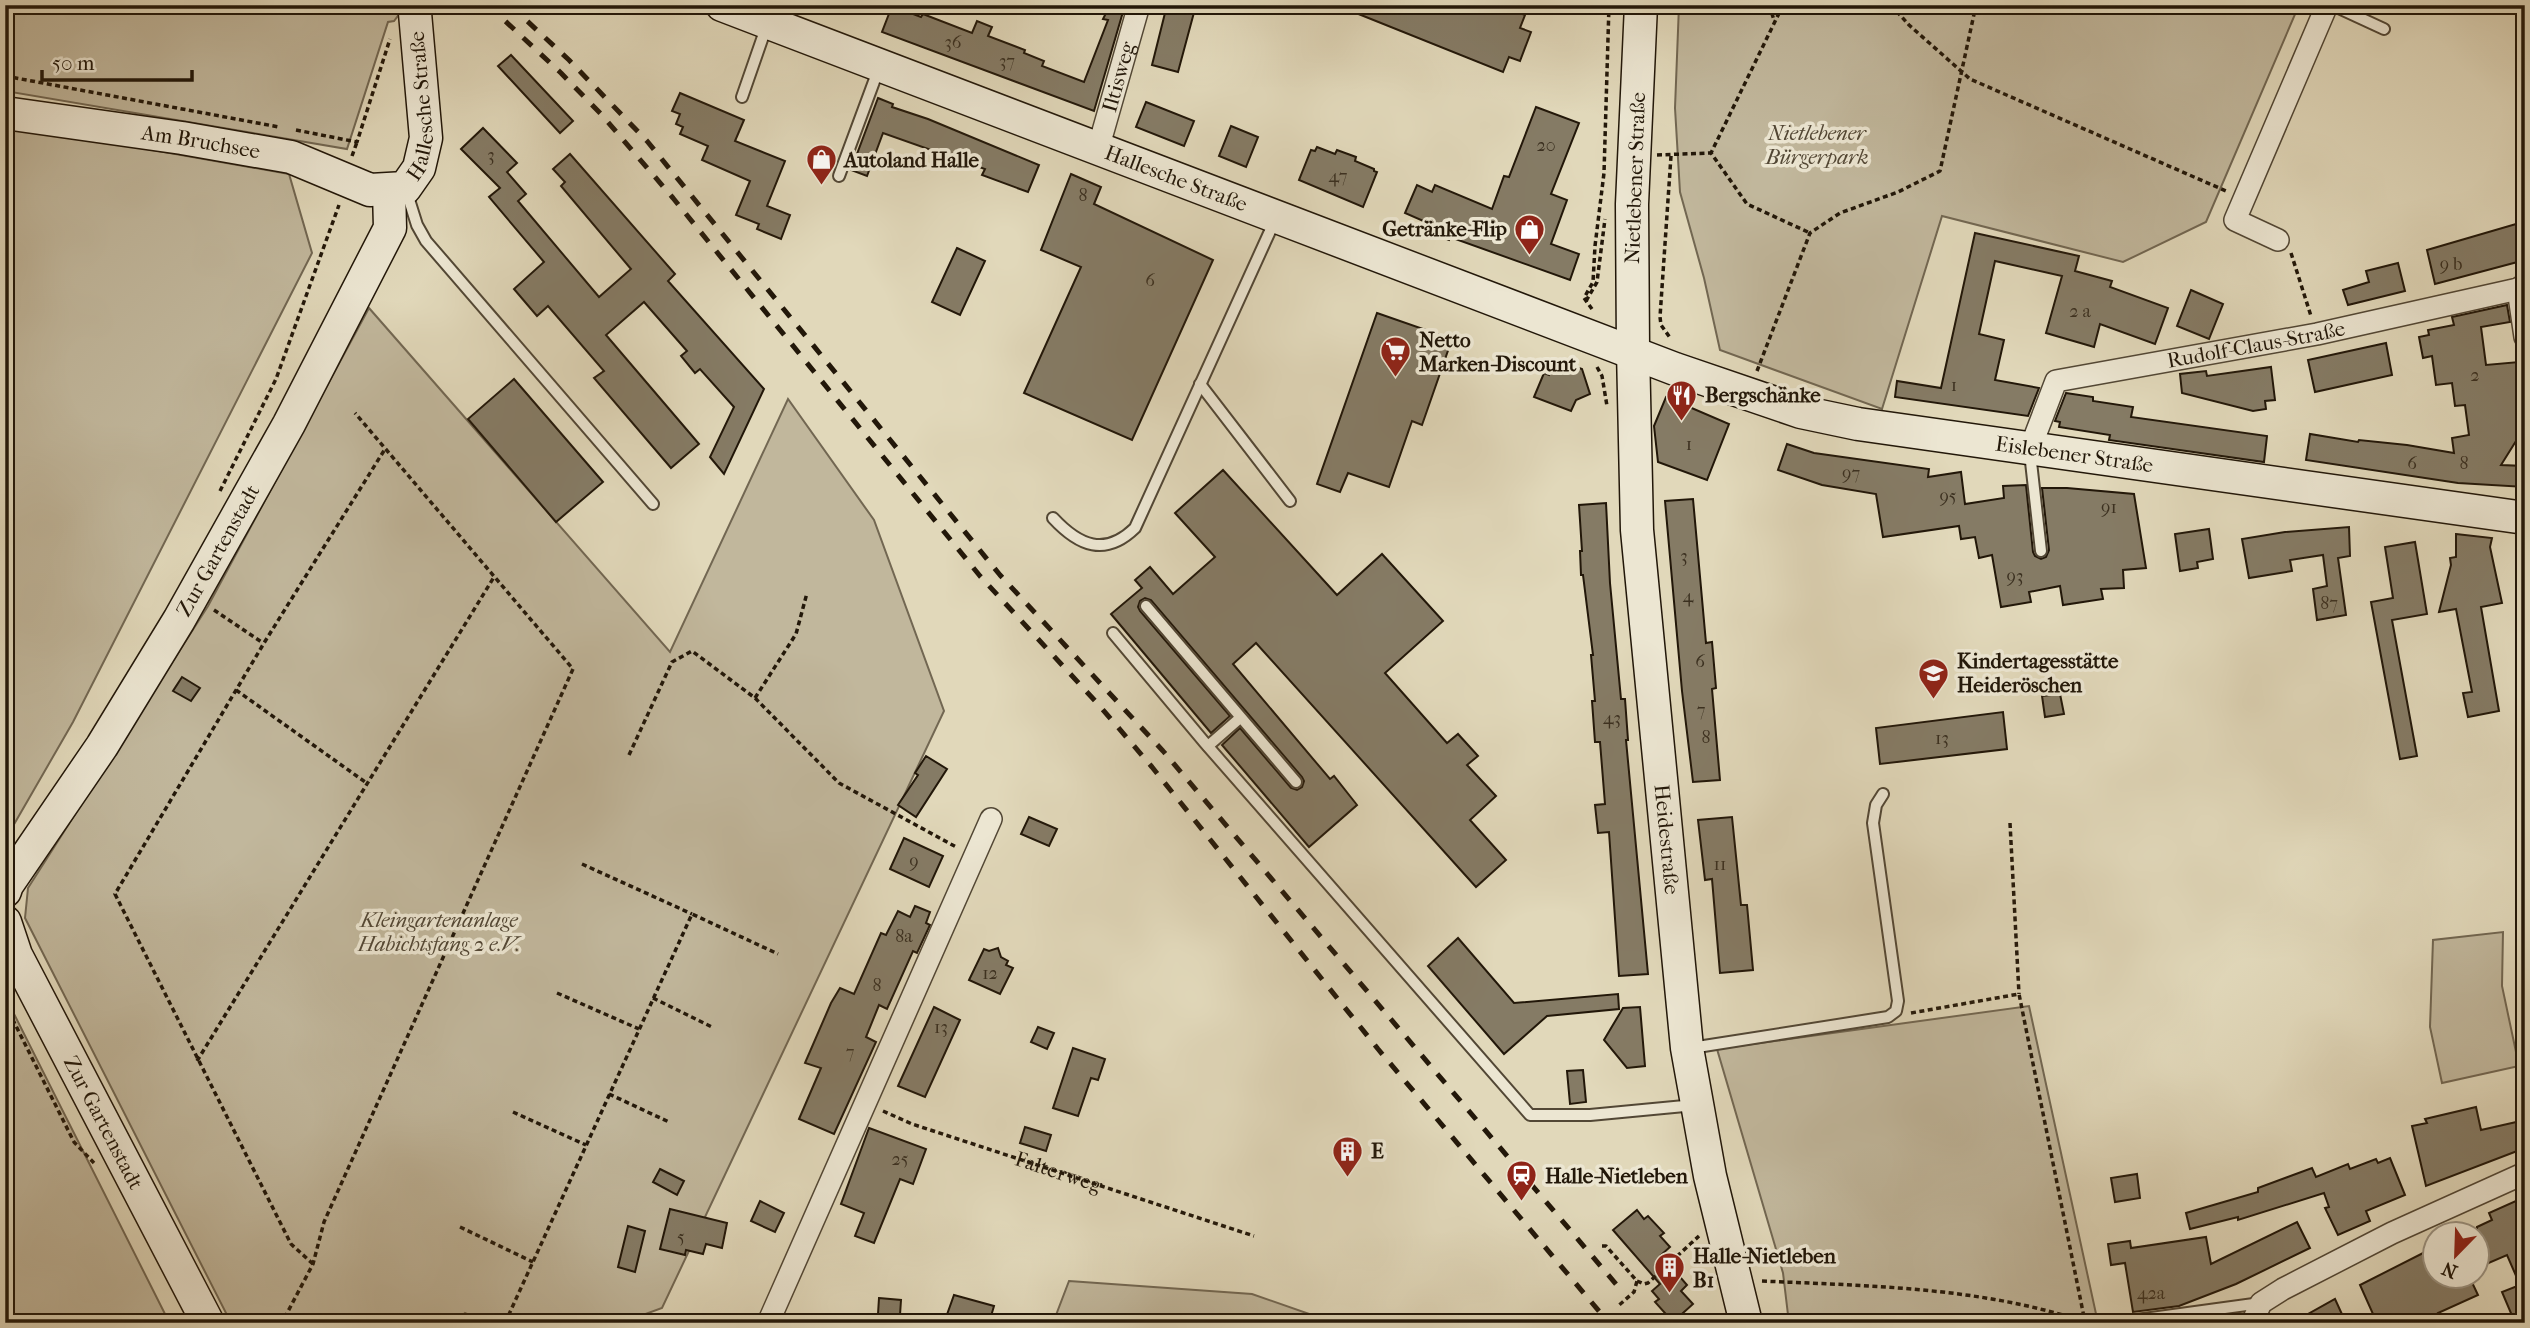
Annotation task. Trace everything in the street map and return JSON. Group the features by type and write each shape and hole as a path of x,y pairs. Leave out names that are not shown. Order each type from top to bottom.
{"street":[{"name":"Hallesche Straße","path":"397,189 419,168 426,138 415,13 418,5"},
{"name":"Hallesche Straße","path":"722,5 1633,350"},
{"name":"Iltisweg","path":"1098,149 1139,5"},
{"name":"Nietlebener Straße","path":"1633,350 1632,204 1641,5"},
{"path":"2278,240 2235,220 2330,5"},
{"name":"Am Bruchsee","path":"5,113 182,138 291,157 370,190 397,189"},
{"name":"Zur Gartenstadt","path":"5,891 102,746 192,597 289,424 390,228 397,189"},
{"path":"2521,287 2525,337"},
{"name":"Rudolf-Claus-Straße","path":"2030,449 2056,381 2317,334 2521,287"},
{"name":"Eislebener Straße","path":"1633,350 1675,369 1801,412 1858,424 2525,518"},
{"name":"Heidestraße","path":"1633,350 1637,530 1688,1048 1720,1217 1746,1323"},
{"path":"768,1323 991,818"},
{"name":"Zur Gartenstadt","path":"5,922 16,955 208,1323"},
{"path":"2252,1323 2261,1303 2283,1289 2392,1233 2525,1173"}],"lane":[{"path":"2330,5 2384,29"},
{"path":"742,97 768,23"},
{"path":"839,176 880,65"},
{"path":"397,189 426,240 653,504"},
{"path":"1053,518 1067,533 1094,546 1108,546 1125,538 1135,528 1271,233 1276,216"},
{"path":"1200,384 1290,501"},
{"path":"2030,449 2041,551"},
{"path":"1146,606 1296,782"},
{"path":"1113,634 1530,1115 1590,1115 1698,1104"},
{"path":"1208,746 1240,718"},
{"path":"1688,1048 1888,1017 1896,1011 1898,1001 1873,823 1876,805 1883,794"},
{"path":"2122,1322 2261,1303"}],"path":[{"path":"1586,301 1584,298 1593,282 1604,173 1609,5"},
{"path":"1769,5 1774,20"},
{"path":"1711,153 1783,5"},
{"path":"1891,5 1969,79 2244,199"},
{"path":"1756,373 1811,233 1840,213 1898,192 1940,171 1976,5"},
{"path":"215,500 276,379 338,208 391,35"},
{"path":"5,76 357,142"},
{"path":"1711,153 1746,204 1811,233"},
{"path":"1671,339 1661,325 1660,317 1671,156 1711,153"},
{"path":"2278,240 2289,248 2317,334"},
{"path":"1592,363 1599,368 1602,376 1607,408"},
{"path":"278,1323 285,1317 313,1264 324,1222 573,669 355,413"},
{"path":"313,1264 291,1244 115,894 264,643 386,449"},
{"path":"197,1061 494,577"},
{"path":"755,698 796,634 807,593"},
{"path":"192,597 264,643"},
{"path":"629,755 672,662 692,650 755,698 839,783 975,858"},
{"path":"236,690 368,784"},
{"path":"2010,823 2019,994 2085,1322"},
{"path":"582,864 778,954"},
{"path":"505,1323 692,914"},
{"path":"557,993 639,1030"},
{"path":"1888,1017 2019,994"},
{"path":"653,998 712,1027"},
{"path":"5,1004 74,1142 97,1166 126,1166"},
{"path":"609,1094 669,1122"},
{"name":"Falterweg","path":"866,1103 912,1124 1254,1236"},
{"path":"513,1112 586,1145"},
{"path":"1602,1246 1606,1246 1637,1281 1644,1284 1720,1217"},
{"path":"460,1227 533,1262"},
{"path":"1735,1279 1908,1288 2012,1301 2085,1322 2122,1322"},
{"path":"1617,1307 1634,1292 1637,1281"}],"green space":[{"path":"5,5 406,5 394,21 388,22 347,149 5,91"},
{"name":"Nietlebener Bürgerpark","path":"1679,5 2299,5 2206,222 2123,262 1942,216 1882,409 1720,350 1704,278 1680,192 1675,108"},
{"path":"5,124 289,174 312,253 73,722 5,840"},
{"name":"Kleingartenanlage Habichtsfang 2 e.V.","path":"369,308 670,652 788,399 874,520 944,711 662,1308 621,1323 486,1323 465,1313 454,1323 234,1323 228,1317 25,918 28,888 208,606"},
{"path":"2503,932 2502,986 2519,1066 2442,1083 2430,1027 2433,940"},
{"path":"5,996 168,1320 170,1323 5,1323"},
{"path":"2029,1006 2098,1323 1789,1323 1783,1273 1717,1049"},
{"path":"1069,1281 1252,1294 1335,1323 1053,1323"}],"building":[{"path":"1110,5 1125,5 1094,111 882,32 892,6 921,17 923,14 972,33 977,21 992,27 988,36 1025,50 1024,53 1044,61 1042,66 1084,82 1108,20 1103,19"},
{"path":"1167,5 1196,5 1178,72 1152,65"},
{"path":"1336,5 1501,5 1525,15 1520,28 1531,32 1520,61 1509,57 1503,72"},
{"path":"511,55 573,121 560,133 498,66"},
{"path":"680,93 744,120 735,141 785,161 767,206 790,215 781,239 757,229 759,224 736,215 750,181 702,160 708,146 680,134 683,127 676,124 680,114 672,111"},
{"path":"878,98 893,104 892,107 1039,165 1028,192 982,175 985,169 883,133 867,176 851,170"},
{"path":"1146,102 1194,121 1184,146 1136,127"},
{"path":"1536,107 1579,123 1551,194 1567,200 1551,244 1579,254 1570,280 1450,237 1449,240 1433,234 1435,226 1405,213 1417,185 1432,192 1435,185 1492,209 1504,176 1509,177"},
{"path":"1231,126 1258,137 1246,167 1219,156"},
{"path":"483,128 517,163 507,172 526,194 518,201 599,297 631,269 561,186 565,182 553,169 570,154 675,274 668,281 764,389 724,474 710,457 734,407 700,369 695,373 681,356 687,351 644,302 606,335 699,444 671,468 594,378 604,371 548,306 537,316 514,289 544,262 489,197 500,188 461,149"},
{"path":"1317,147 1335,154 1337,150 1356,157 1355,161 1377,172 1363,207 1299,180 1311,150 1315,151"},
{"path":"1071,174 1101,187 1094,204 1213,260 1132,440 1024,393 1081,267 1041,250"},
{"path":"2516,224 2525,260 2435,284 2427,250"},
{"path":"1975,233 2079,256 2075,271 2112,281 2110,287 2168,308 2155,344 2100,324 2094,347 2046,333 2062,276 1995,261 1979,334 2004,340 1995,380 2039,388 2028,416 1895,397 1897,381 1941,388"},
{"path":"957,248 985,261 960,315 932,302"},
{"path":"2398,263 2405,291 2348,305 2343,290 2369,282 2366,271"},
{"path":"2191,290 2223,304 2209,339 2177,326"},
{"path":"2507,305 2510,322 2481,327 2486,365 2519,362 2522,381 2518,385 2521,412 2525,412 2525,433 2521,433 2501,465 2525,466 2525,487 2458,483 2306,460 2310,434 2454,453 2452,438 2469,435 2465,405 2455,406 2452,383 2436,385 2432,356 2423,358 2419,337 2429,335 2428,330 2454,325 2452,317"},
{"name":"Netto Marken-Discount","path":"1377,313 1452,339 1422,425 1412,421 1389,487 1348,473 1340,492 1317,484"},
{"path":"2386,343 2392,375 2315,392 2308,360"},
{"path":"1555,359 1582,369 1590,394 1576,400 1571,411 1534,397 1544,373 1549,375"},
{"path":"2271,367 2275,400 2265,401 2266,409 2253,411 2182,393 2180,374 2206,371 2207,376"},
{"path":"514,379 603,482 556,522 468,419"},
{"path":"2066,393 2093,397 2093,401 2133,407 2131,417 2267,436 2264,462 2109,440 2110,435 2059,427 2060,422 2055,421"},
{"path":"1666,397 1729,424 1707,480 1658,462 1654,426"},
{"path":"1787,444 1814,453 1929,469 1928,477 1961,472 1965,504 2004,498 2003,486 2026,485 2033,552 2041,559 2046,557 2049,550 2042,488 2134,494 2146,568 2123,570 2124,588 2101,589 2103,599 2063,605 2060,586 2029,592 2031,602 2001,607 1992,555 1979,558 1975,537 1961,539 1959,526 1883,537 1876,494 1822,485 1778,470"},
{"path":"1223,470 1337,595 1382,554 1443,621 1385,673 1447,743 1458,734 1478,756 1467,765 1496,796 1470,820 1506,860 1476,887 1256,643 1233,664 1330,779 1334,776 1357,805 1309,847 1222,745 1240,728 1291,788 1297,790 1302,787 1302,777 1151,600 1145,598 1140,601 1140,611 1230,716 1211,733 1111,614 1142,588 1135,580 1150,567 1173,594 1215,557 1175,513"},
{"path":"1693,499 1706,643 1712,642 1716,688 1712,689 1720,780 1693,782 1665,501"},
{"path":"1606,503 1610,583 1621,699 1625,699 1626,740 1648,974 1619,976 1609,832 1598,833 1595,805 1605,804 1600,742 1595,742 1593,655 1580,551 1579,505"},
{"path":"2349,527 2350,556 2338,558 2346,615 2317,620 2313,589 2327,586 2323,555 2290,560 2292,571 2249,578 2242,539 2285,532"},
{"path":"2209,529 2213,559 2197,562 2198,568 2180,571 2175,534"},
{"path":"2456,534 2492,538 2490,547 2502,603 2481,607 2499,711 2468,717 2463,693 2472,692 2456,609 2439,612 2451,565 2450,558 2456,557"},
{"path":"2415,542 2427,614 2392,620 2417,756 2400,759 2371,602 2393,598 2385,547"},
{"path":"182,677 200,688 191,701 173,691"},
{"path":"2060,694 2064,714 2045,717 2042,696"},
{"path":"2003,712 2007,749 1880,764 1876,728"},
{"path":"926,756 947,769 916,817 898,805 918,775 915,773"},
{"path":"1029,817 1057,829 1049,846 1021,834"},
{"path":"1732,817 1741,905 1747,905 1753,970 1720,973 1712,879 1705,880 1698,820"},
{"path":"904,838 943,856 929,887 890,869"},
{"path":"915,906 930,912 926,923 930,925 917,953 913,951 887,1009 879,1005 866,1037 876,1042 834,1134 799,1119 821,1068 805,1063 831,1003 840,988 854,994 881,933 886,935 898,911 910,917"},
{"path":"1458,938 1514,1003 1618,994 1619,1009 1547,1016 1504,1054 1428,966"},
{"path":"998,948 1001,957 1008,961 1006,965 1013,968 1000,994 969,980 984,949 989,951"},
{"path":"934,1007 960,1020 925,1097 898,1086"},
{"path":"1640,1007 1645,1066 1627,1068 1604,1040 1623,1008"},
{"path":"1038,1027 1054,1033 1047,1049 1031,1042"},
{"path":"1073,1048 1105,1059 1098,1080 1091,1078 1078,1116 1053,1108"},
{"path":"1583,1070 1586,1102 1570,1104 1567,1071"},
{"path":"2476,1107 2481,1130 2525,1120 2525,1148 2426,1186 2412,1126 2427,1123 2425,1119"},
{"path":"1025,1127 1051,1135 1046,1151 1020,1143"},
{"path":"869,1128 926,1149 913,1184 900,1179 874,1243 855,1236 864,1213 841,1204"},
{"path":"2390,1158 2405,1195 2366,1211 2370,1221 2338,1235 2325,1208 2329,1207 2324,1193 2238,1220 2238,1217 2190,1229 2186,1213 2258,1192 2258,1188 2312,1168 2316,1177 2348,1164 2350,1169 2376,1159 2378,1163"},
{"path":"660,1169 684,1181 677,1195 653,1182"},
{"path":"2137,1174 2140,1198 2115,1202 2111,1178"},
{"path":"2518,1200 2525,1215 2525,1313 2513,1318 2502,1292 2520,1285 2507,1255 2492,1262 2492,1220 2489,1213"},
{"path":"760,1201 784,1213 775,1232 751,1221"},
{"path":"670,1209 727,1223 722,1248 706,1244 703,1254 686,1250 685,1255 660,1249"},
{"path":"1637,1210 1644,1219 1648,1216 1664,1233 1660,1236 1670,1247 1661,1255 1687,1285 1681,1291 1693,1304 1673,1322 1655,1302 1659,1299 1652,1291 1660,1284 1613,1230"},
{"path":"2297,1222 2310,1248 2236,1284 2179,1306 2133,1312 2125,1263 2111,1265 2108,1244 2130,1241 2131,1248 2206,1237 2211,1264"},
{"path":"628,1226 645,1231 635,1272 618,1267"},
{"path":"2422,1254 2422,1290 2476,1290 2478,1295 2438,1313 2443,1323 2377,1323 2360,1285"},
{"path":"954,1295 994,1306 989,1323 944,1323"},
{"path":"879,1298 901,1300 900,1315 878,1314"},
{"path":"2335,1299 2346,1323 2292,1323"}],"railway":[{"path":"488,5 601,114 673,198 980,576 1152,767 1378,1049 1609,1323"},
{"path":"510,5 569,60 647,141 1000,575 1163,751 1621,1290"}],"place":[{"name":"Autoland Halle","path":"821,187"},
{"name":"Getränke-Flip","path":"1530,256"},
{"name":"Netto Marken-Discount","path":"1396,379"},
{"name":"Bergschänke","path":"1682,422"},
{"name":"Kindertagesstätte Heideröschen","path":"1934,700"},
{"name":"E","path":"1348,1178"},
{"name":"Halle-Nietleben","path":"1522,1203"},
{"name":"Halle-Nietleben B1","path":"1670,1295"}]}
